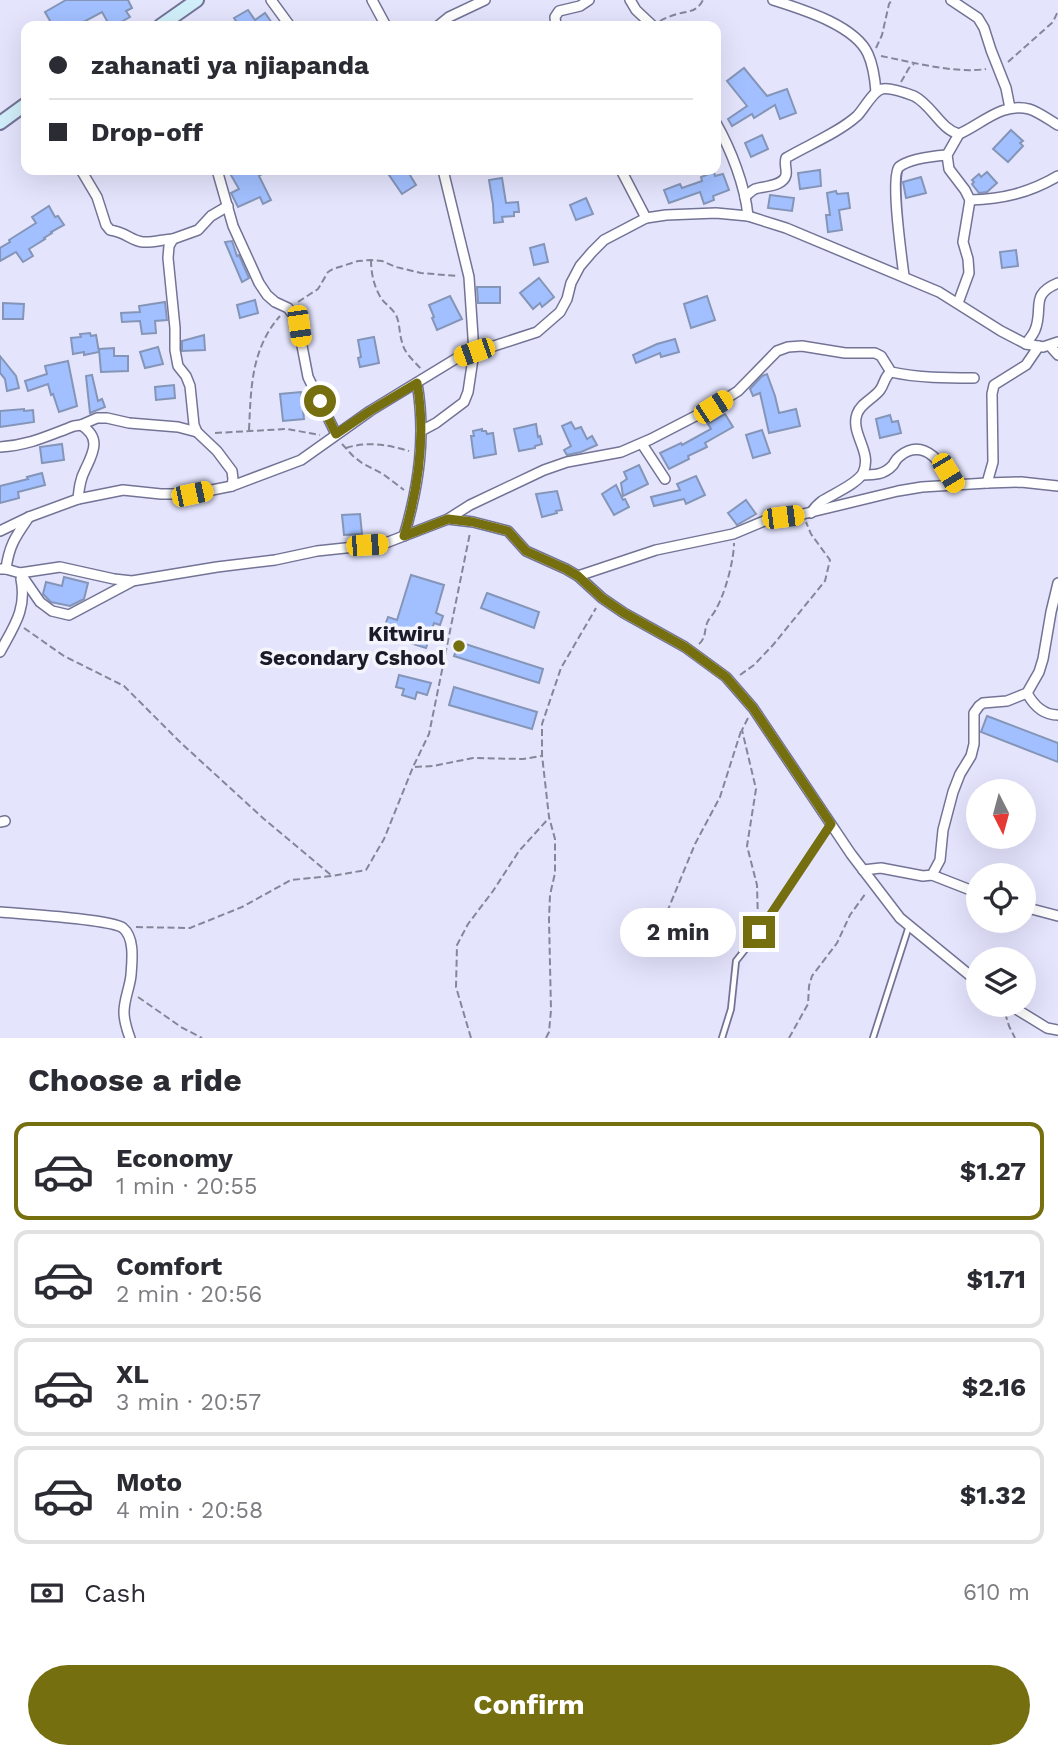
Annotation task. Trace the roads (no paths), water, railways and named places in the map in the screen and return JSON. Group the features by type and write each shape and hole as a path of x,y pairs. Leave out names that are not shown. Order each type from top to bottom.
{"main road":[{"path":"167,21 197,0"},
{"path":"0,123 21,108"}],"street":[{"path":"271,0 286,21"},
{"path":"372,0 383,21"},
{"path":"452,21 485,0"},
{"path":"555,21 559,11 580,6 589,0"},
{"path":"630,0 648,21"},
{"path":"773,0 813,13 860,41 868,54 876,92"},
{"path":"951,0 978,18 985,27 1010,108"},
{"path":"746,197 752,190 782,181 786,175 786,158 850,121 881,89 914,96 925,103 950,130 959,134"},
{"path":"958,303 969,273 963,242 970,200 950,169 947,155 959,134 1010,108 1031,109 1058,125"},
{"path":"721,133 746,197 748,216"},
{"path":"904,276 895,196 896,170 915,160 947,155"},
{"path":"84,175 97,197 110,230 122,232 143,242 173,239 198,230 211,216 228,206"},
{"path":"219,175 233,226 259,283 267,295 288,308 297,320 308,377 334,436"},
{"path":"421,431 436,424 464,402 474,352 469,277 444,175"},
{"path":"624,175 646,218"},
{"path":"970,200 1000,198 1023,192 1058,176"},
{"path":"0,531 78,499 123,490 192,494 232,486 300,460 370,411 457,358 537,332 560,312 580,266 592,252 604,240 646,218 716,213 748,216 786,228 939,292 1026,344 1054,344 1058,355"},
{"path":"173,239 168,258 178,366 188,380 197,432 232,471 232,486"},
{"path":"1026,344 1035,331 1043,291 1058,283"},
{"path":"29,517 8,551 3,569 20,573 60,567 132,581 275,560 317,551 383,544 448,519 470,505 544,470 567,462 621,452 642,444 738,391 777,351 788,347 802,345 845,352 875,353 881,356 891,372"},
{"path":"987,483 993,462 994,385 1026,365 1039,346"},
{"path":"807,514 862,475 865,456 856,417 860,409 881,389 885,377 891,372 931,378 974,378"},
{"path":"404,536 421,464 422,415 417,383"},
{"path":"0,447 31,443 97,418 178,427 197,432"},
{"path":"78,499 81,480 94,453 90,432 81,425"},
{"path":"642,444 665,479"},
{"path":"862,475 886,472 898,457 919,449 927,451 935,458 955,486"},
{"path":"578,576 656,550 733,534 769,519 807,514 898,491 987,483 1021,482 1058,486"},
{"path":"448,519 508,531 526,551 578,576 602,598 685,647 730,681 753,708 863,870 900,918 966,972"},
{"path":"20,573 40,602 52,611 69,615 132,581"},
{"path":"0,652 23,606 24,593 20,573"},
{"path":"932,875 940,860 953,792 971,756 974,744 974,713 983,704 1007,701 1027,693 1043,659 1058,583"},
{"path":"1027,693 1043,712 1058,715"},
{"path":"863,870 881,868 914,875 932,875 966,888"},
{"path":"1036,910 1058,916"},
{"path":"0,912 99,921 121,927 128,934 131,947 131,976 124,1009 130,1038"},
{"path":"1028,1017 1047,1028 1058,1030"}],"lane":[{"path":"722,1038 732,1009 739,955 759,932 831,824"},
{"path":"873,1038 909,925"}],"place":[{"name":"Kitwiru Secondary Cshool","path":"459,646"}]}
